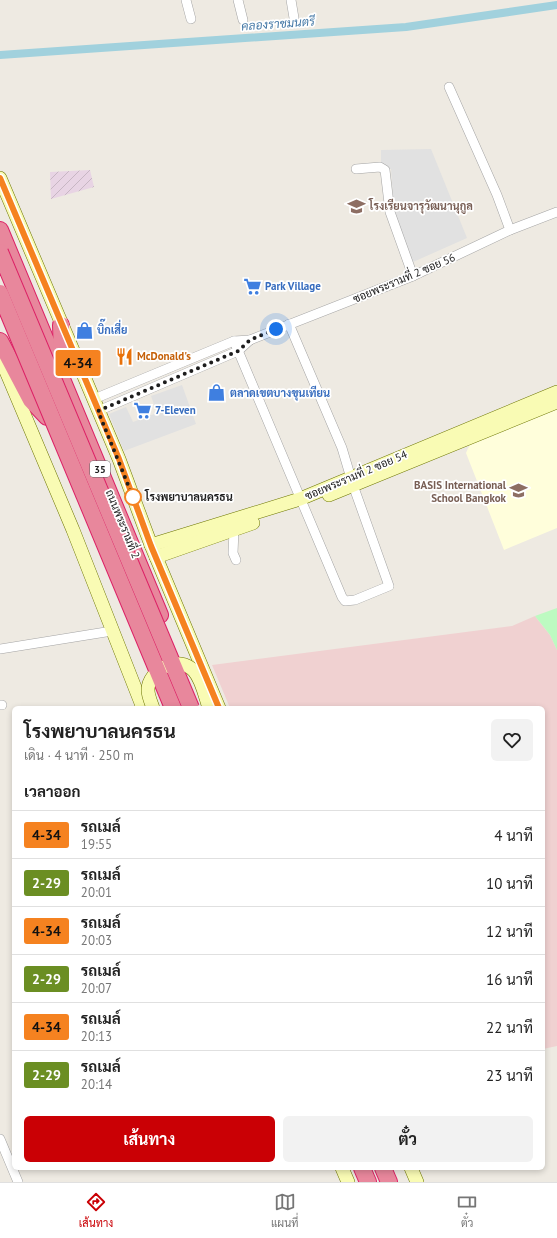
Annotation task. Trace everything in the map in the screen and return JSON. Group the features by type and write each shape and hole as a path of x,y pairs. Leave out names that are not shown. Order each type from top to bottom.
{"highway":[{"name":"ถนนพระรามที่ 2","path":"0,230 115,504 196,706"},
{"path":"0,252 190,706"},
{"path":"0,293 172,706"},
{"name":"35","path":"0,305 168,706"},
{"path":"61,325 62,356 71,400"},
{"path":"0,340 31,400 47,417"},
{"path":"363,1170 368,1182"},
{"path":"366,1170 371,1182"},
{"path":"384,1170 389,1182"},
{"path":"392,1170 397,1182"}],"main road":[{"name":"ถนนพระรามที่ 2","path":"0,178 127,479 153,551 218,706"},
{"path":"0,357 73,530 142,706"},
{"name":"ซอยพระรามที่ 2 ซอย 54","path":"521,412 557,392"},
{"name":"ซอยพระรามที่ 2 ซอย 54","path":"153,551 234,530 521,412 557,402"},
{"name":"ซอยพระรามที่ 2 ซอย 54","path":"153,551 301,503"},
{"path":"152,706 148,690 150,682 158,671 176,664 189,667 194,671 208,706"},
{"path":"343,1170 348,1182"},
{"path":"412,1170 417,1182"}],"street":[{"path":"186,0 191,19"},
{"path":"238,0 243,20"},
{"path":"291,0 294,18"},
{"path":"449,87 472,137 510,230"},
{"path":"356,169 380,167 384,170 390,212 413,276"},
{"name":"ซอยพระรามที่ 2 ซอย 56","path":"96,405 234,341 250,340 413,276 510,230 557,212"},
{"path":"234,341 301,503 342,597 345,601 355,600 389,586 351,481 342,448 289,324"},
{"name":"ซอยพระรามที่ 2 ซอย 56","path":"96,405 238,351 250,340"},
{"path":"234,530 233,553 236,560"},
{"path":"0,649 112,632"},
{"path":"0,1139 12,1168"},
{"path":"13,1170 18,1182"}],"shaded area":[{"path":"431,149 467,238 413,262 394,214 391,169 381,169 381,150"},
{"path":"90,170 94,187 51,199 50,172"},
{"path":"182,385 196,424 124,451 109,414 126,407 133,422 157,413 151,396"},
{"name":"BASIS International School Bangkok","path":"557,408 557,528 504,550 466,453 470,444"},
{"path":"535,616 550,635 557,650 557,1046 545,1049 545,706 229,706 212,665 512,626"}],"green space":[{"path":"557,608 557,650 550,635 535,616"}],"waterway":[{"name":"คลองราชมนตรี","path":"0,55 406,27 557,5"}],"bus line":[{"name":"4-34","path":"0,178 57,316 119,459 151,546 218,706"}],"place":[{"name":"โรงเรียนจารุวัฒนานุกูล","path":"356,206"},
{"name":"Park Village","path":"252,286"},
{"name":"บิ๊กเสี่ย","path":"84,330"},
{"name":"McDonald's","path":"124,356"},
{"name":"ตลาดเขตบางขุนเทียน","path":"217,393"},
{"name":"7-Eleven","path":"142,410"},
{"name":"BASIS International School Bangkok","path":"519,491"},
{"name":"โรงพยาบาลนครธน","path":"133,497"}],"route":[{"path":"133,497 119,459 98,411 238,351 250,340 276,329"}]}
